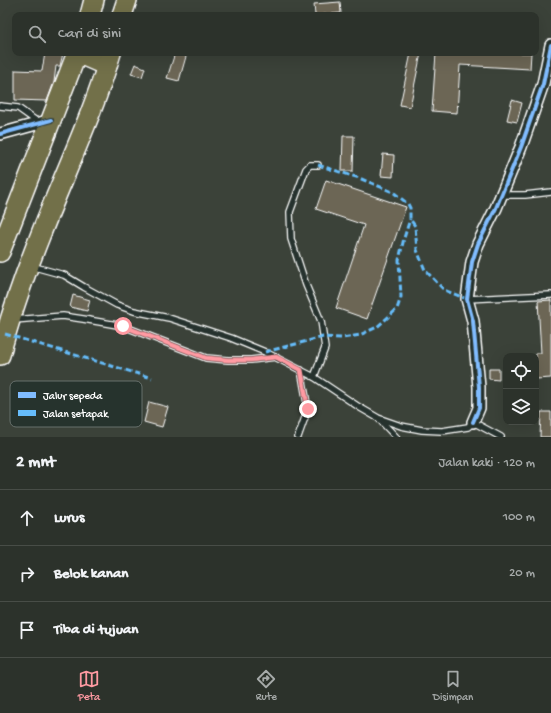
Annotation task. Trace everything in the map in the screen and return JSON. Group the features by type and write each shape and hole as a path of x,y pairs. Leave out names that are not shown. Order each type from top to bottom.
{"highway":[{"path":"91,12 94,0"},
{"path":"123,12 127,0"},
{"path":"0,252 45,121 76,56"},
{"path":"0,355 10,320 29,266 93,107 109,59 93,56"}],"street":[{"path":"473,422 479,408 479,387 473,321 467,299 472,262 521,147 543,84 551,45"},
{"path":"0,134 45,121"}],"lane":[{"path":"0,106 18,108 45,121"},
{"path":"314,377 325,348 322,321 306,286 291,239 290,212 306,168 310,165 318,165"},
{"path":"501,195 525,195 551,192"},
{"path":"29,266 64,275 117,305 134,311 169,318 231,338 276,357 314,377 359,408 378,418 401,426 422,430 442,431 468,427 473,422 501,437"},
{"path":"467,299 551,294"},
{"path":"10,320 63,316 83,318 123,326 206,358 251,360 276,357"},
{"path":"298,437 308,409 301,370"},
{"path":"378,418 396,437"}],"building":[{"path":"340,2 341,12 315,12 314,4"},
{"path":"44,56 62,56 60,66 56,66 54,82 47,101 15,100 15,70 42,71"},
{"path":"174,56 186,56 179,81 167,78"},
{"path":"410,56 420,56 410,107 400,105"},
{"path":"436,56 531,56 530,69 460,65 457,113 432,111"},
{"path":"135,64 145,68 142,77 131,74"},
{"path":"512,100 522,103 517,122 507,120"},
{"path":"343,136 354,136 353,171 342,171"},
{"path":"383,154 394,155 393,177 381,176"},
{"path":"326,180 406,207 367,319 336,308 364,225 316,209"},
{"path":"73,295 90,300 87,311 70,307"},
{"path":"551,300 551,378 539,379 539,353 541,353 538,301"},
{"path":"489,369 499,369 499,380 489,379"},
{"path":"149,402 168,407 162,427 144,422"},
{"path":"541,412 551,412 551,437 540,437"}],"marked path":[{"path":"318,165 359,178 393,192 408,204 410,208 410,219 415,226 417,250 425,270 444,290 467,299"},
{"path":"265,352 323,337 342,338 360,335 377,327 397,309 401,297 399,260 410,219"},
{"path":"5,334 152,378"}],"cycle path":[{"path":"473,422 479,408 479,387 473,321 467,299 472,262 478,244 496,208 521,147 543,84 551,45"},
{"path":"0,134 51,120"}],"route":[{"path":"123,326 206,358 251,360 276,357 301,370 308,409"}]}
